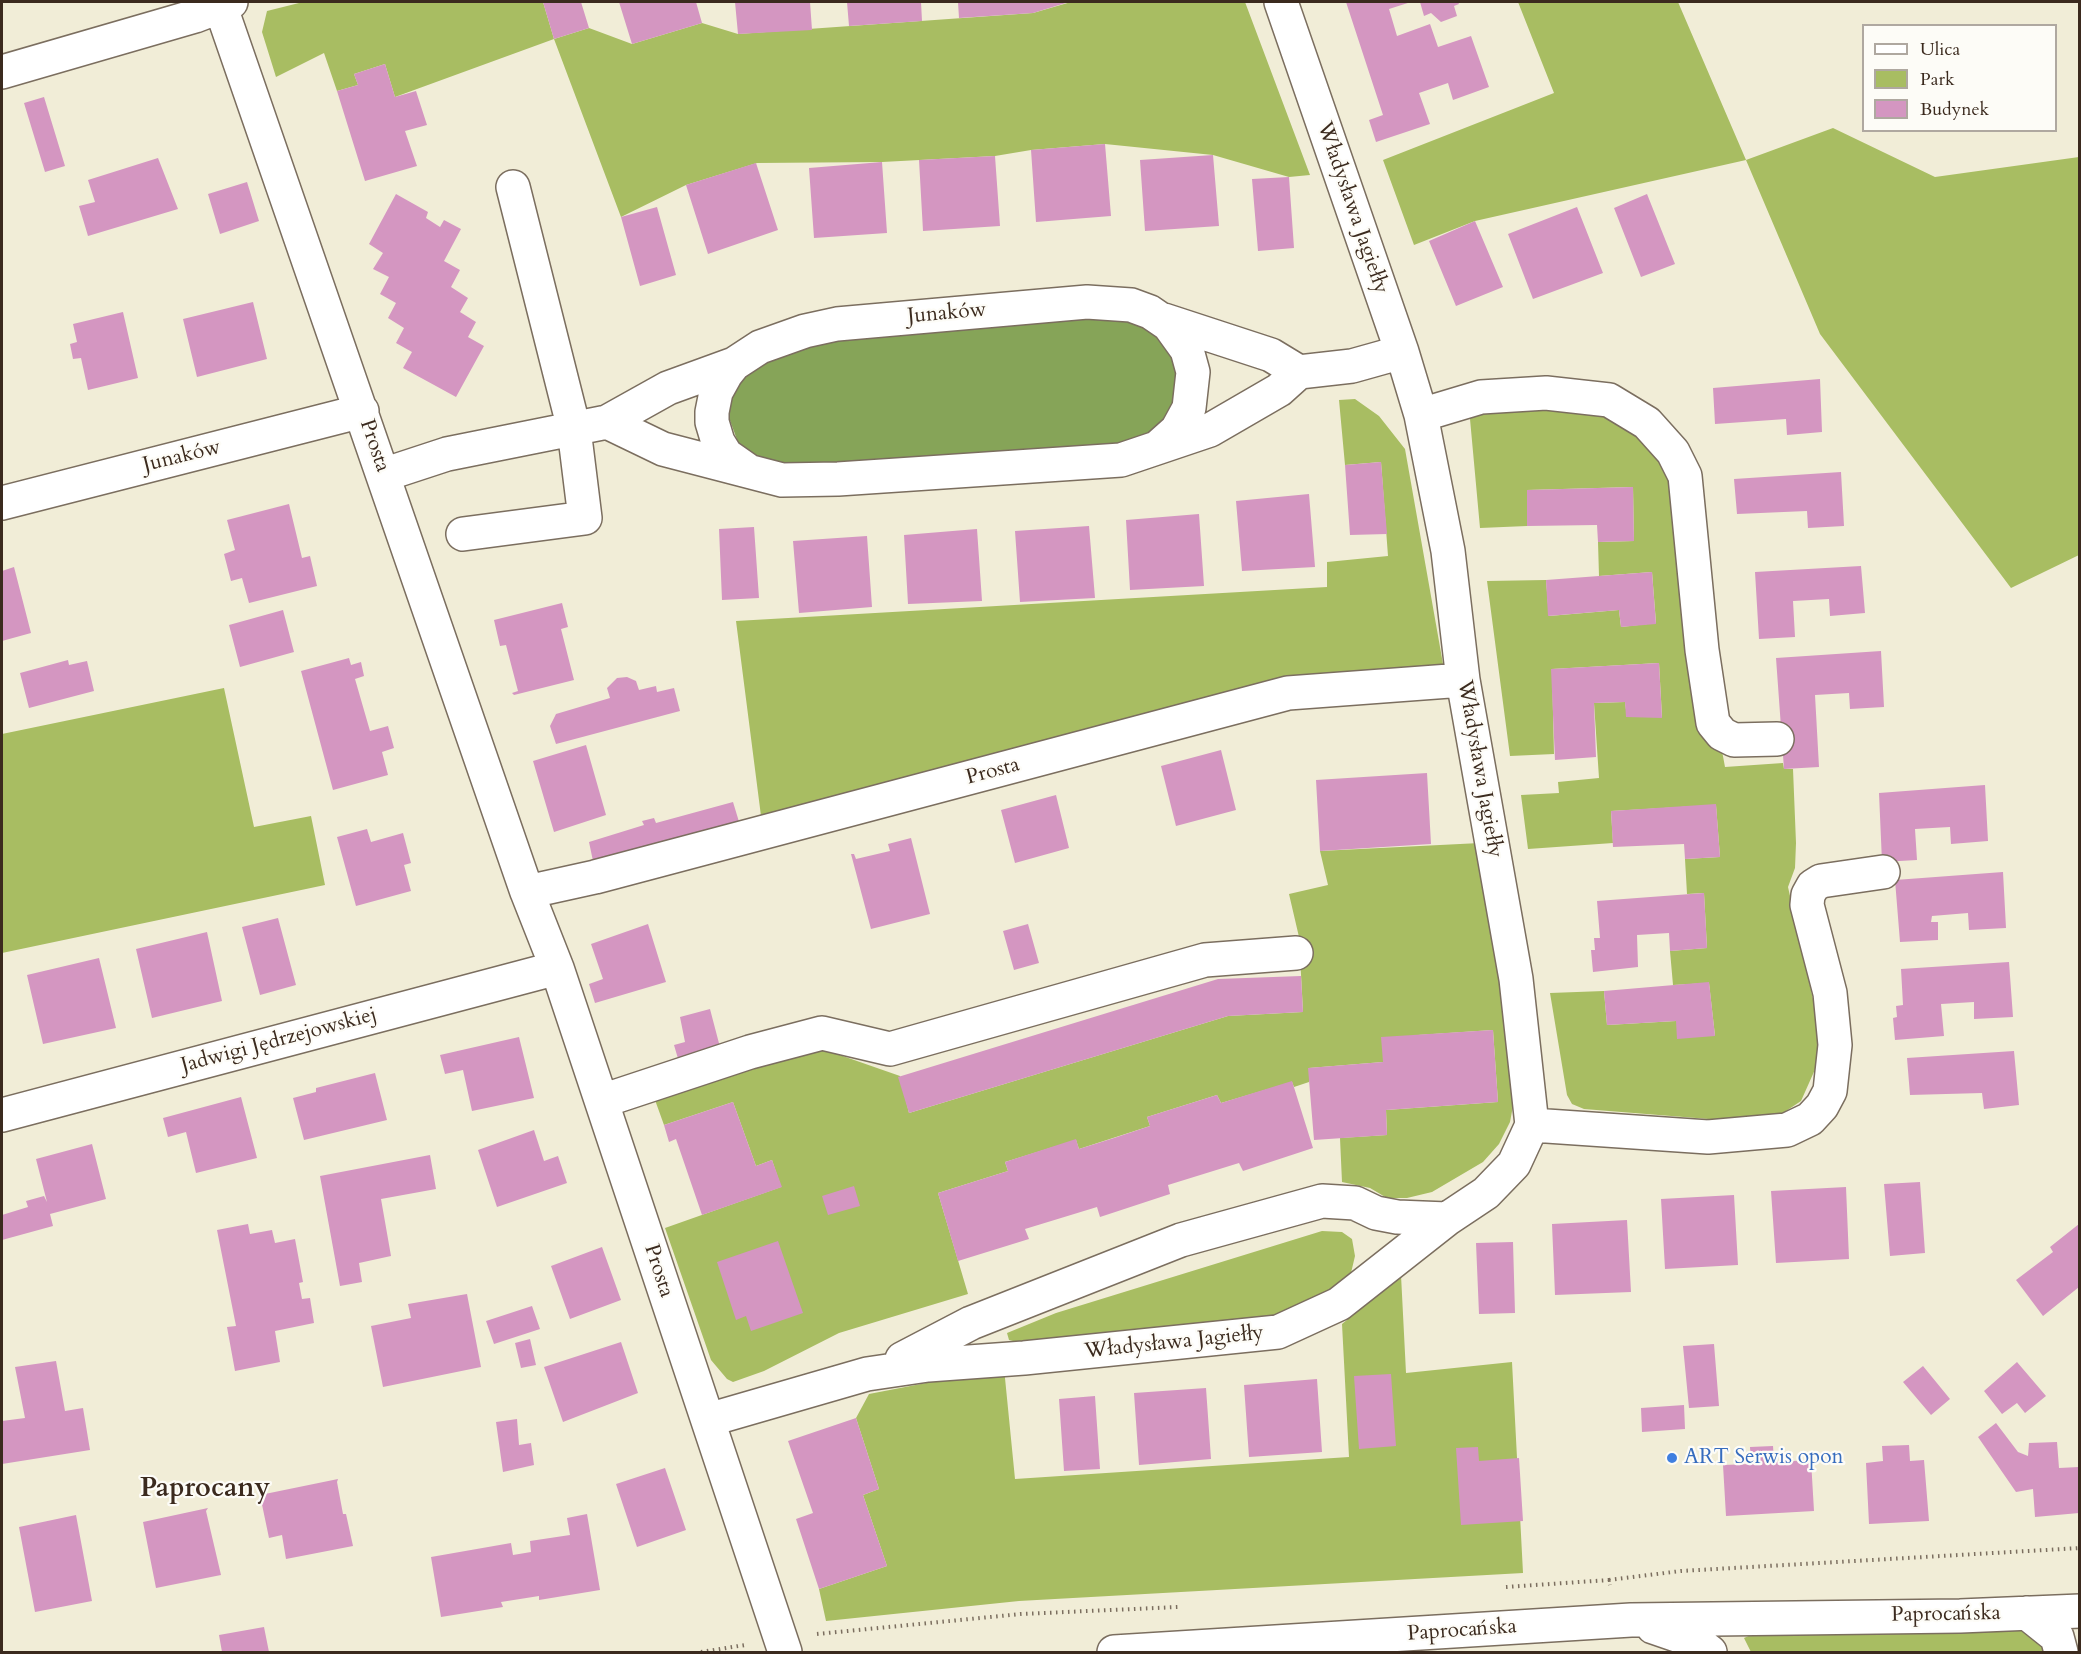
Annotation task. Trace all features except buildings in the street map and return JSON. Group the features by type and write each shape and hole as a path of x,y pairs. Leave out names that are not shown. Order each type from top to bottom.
{"street":[{"name":"Władysława Jagiełły","path":"867,1374 952,1361 1024,1358 1278,1332 1339,1304 1446,1219 1486,1193 1514,1164 1532,1125 1516,979 1463,680 1448,551 1421,415 1402,352 1281,2"},
{"path":"2,72 195,16 224,3"},
{"name":"Prosta","path":"224,3 383,475 527,892 557,968 785,1653"},
{"path":"463,534 585,518 573,429 513,187"},
{"name":"Junaków","path":"383,475 447,454 607,422 668,388 734,364 770,343 816,328 849,323 1107,301 1131,304 1164,320 1271,355 1299,372 1279,390 1210,430 1122,460 838,479 782,480 663,449 607,422"},
{"name":"Junaków","path":"1155,449 1182,423 1193,388 1193,372 1187,350 1164,320"},
{"path":"1299,372 1352,366 1402,352"},
{"name":"Junaków","path":"734,364 716,392 712,422 716,438 726,455 750,472"},
{"path":"1421,415 1480,397 1510,393 1554,394 1609,400 1647,423 1673,452 1685,476 1702,650 1713,723 1722,734 1734,740 1777,739"},
{"name":"Junaków","path":"2,503 362,411"},
{"name":"Prosta","path":"527,892 596,877 1288,693 1463,680"},
{"path":"1532,1125 1708,1137 1778,1132 1803,1124 1822,1106 1830,1090 1835,1045 1830,993 1807,905 1808,895 1813,886 1821,881 1883,872"},
{"path":"602,1101 750,1052 822,1033 890,1049 1204,960 1296,953"},
{"name":"Jadwigi Jędrzejowskiej","path":"2,1115 557,968"},
{"name":"Władysława Jagiełły","path":"708,1420 867,1374 923,1350 971,1323 1181,1240 1322,1201 1355,1203 1376,1213 1397,1217 1446,1219"},
{"name":"Paprocańska","path":"1114,1653 1632,1620 2079,1611"},
{"path":"2027,1612 2057,1637 2061,1653"},
{"name":"Paprocańska","path":"1632,1620 1697,1642 1710,1653"}],"path":[{"path":"1610,1580 1681,1571 2079,1548"}],"green space":[{"path":"303,2 543,2 554,39 395,97 385,64 354,74 358,85 337,91 324,53 276,77 262,32 267,11"},
{"path":"1071,2 1245,2 1310,175 1289,177 1213,155 1105,144 1031,150 995,156 882,162 757,163 686,185 621,217 554,39 589,28 632,44 702,23 738,34 1033,13"},
{"path":"1518,2 1678,2 1746,160 1475,221 1414,245 1383,160 1554,93"},
{"path":"1833,128 1935,177 2079,157 2079,555 2011,588 1820,334 1746,160"},
{"path":"1106,314 1146,326 1170,349 1181,387 1175,413 1156,432 1126,446 770,466 740,448 728,415 735,384 781,353 833,334"},
{"path":"1355,399 1379,416 1405,449 1443,664 1244,692 761,816 736,621 1327,587 1327,562 1388,556 1381,462 1345,465 1339,400"},
{"path":"1483,405 1616,412 1669,467 1725,767 1783,763 1784,769 1793,769 1795,868 1788,887 1821,1035 1817,1065 1801,1101 1780,1115 1746,1122 1584,1109 1572,1104 1567,1095 1550,993 1604,991 1607,1025 1676,1021 1715,1036 1709,983 1673,985 1670,951 1707,948 1704,893 1687,894 1685,859 1720,857 1716,805 1611,811 1613,843 1528,849 1521,795 1559,793 1558,782 1599,778 1594,703 1625,702 1627,717 1662,717 1659,663 1552,669 1554,754 1510,756 1487,581 1546,580 1549,616 1619,610 1621,627 1656,623 1652,572 1599,576 1598,542 1634,541 1633,487 1527,490 1527,526 1480,528 1470,419 1475,409"},
{"path":"224,688 254,827 311,816 325,885 2,953 2,734"},
{"path":"1480,843 1509,1029 1513,1106 1510,1122 1499,1144 1483,1162 1432,1192 1407,1198 1387,1198 1370,1188 1342,1182 1340,1138 1387,1135 1386,1110 1498,1102 1493,1030 1418,1035 1383,1062 1309,1068 1309,1082 1294,1087 1292,1082 1221,1103 1217,1095 1147,1117 1150,1126 1079,1149 1076,1140 1005,1162 1008,1171 938,1193 968,1294 839,1333 764,1371 733,1382 727,1379 711,1360 665,1228 781,1187 772,1160 756,1166 733,1102 664,1125 655,1100 814,1046 900,1076 909,1113 1228,1016 1303,1012 1299,937 1289,894 1328,885 1320,851"},
{"path":"1322,1231 1342,1232 1352,1239 1355,1256 1351,1273 1336,1291 1277,1319 1017,1342 1009,1340 1007,1333 1056,1313"},
{"path":"1401,1275 1406,1373 1512,1362 1523,1573 1019,1601 826,1621 819,1589 887,1566 863,1495 879,1489 856,1418 869,1394 1004,1368 1015,1479 1349,1457 1342,1324"},
{"path":"2025,1628 2049,1652 1751,1652 1744,1638 1753,1634"}],"place":[{"name":"ART Serwis opon","path":"1672,1458"}],"district":[{"name":"Paprocany","path":"205,1490"}]}
